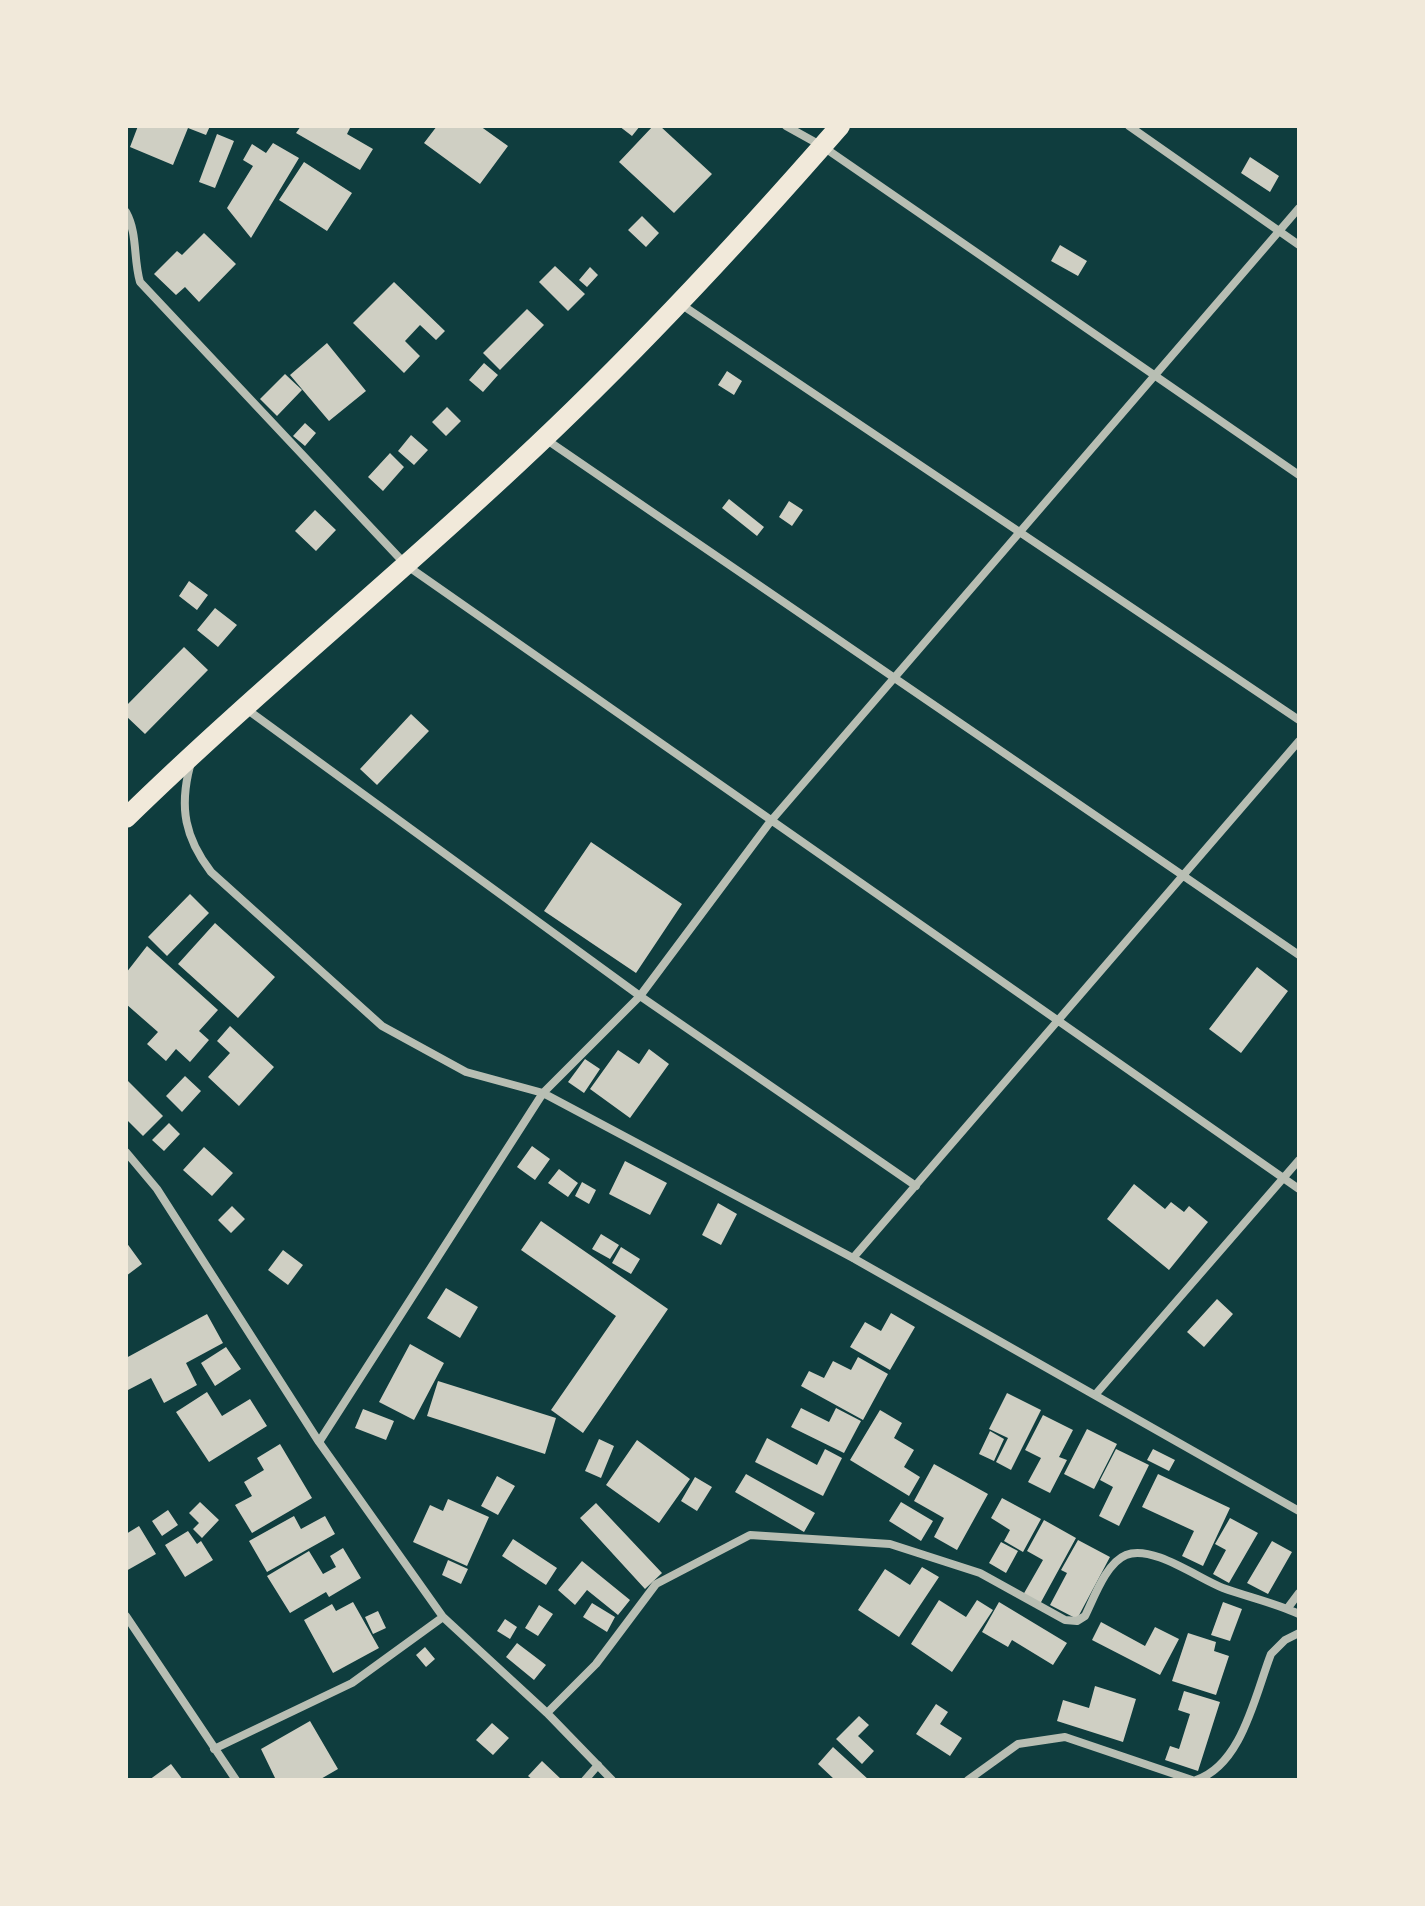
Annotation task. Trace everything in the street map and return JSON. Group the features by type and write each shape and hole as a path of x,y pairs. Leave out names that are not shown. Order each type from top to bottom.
{"main road":[{"path":"126,818 193,753 544,438 678,303 840,126"}],"street":[{"path":"786,126 822,146 1299,475"},
{"path":"1129,126 1299,245"},
{"path":"319,1442 543,1093 640,996 770,822 1299,208"},
{"path":"126,212 135,231 135,265 140,282 406,565 1299,1189"},
{"path":"678,303 1299,720"},
{"path":"544,438 1299,955"},
{"path":"245,707 640,996 916,1186"},
{"path":"853,1258 1299,741"},
{"path":"193,753 185,785 184,820 194,850 211,872 382,1026 466,1072 543,1093 853,1258 1299,1511"},
{"path":"126,1152 157,1189 319,1442 443,1617 547,1713 612,1780"},
{"path":"1095,1395 1299,1160"},
{"path":"547,1713 596,1664 656,1584 750,1535 890,1544 980,1573 1065,1620 1077,1621 1085,1616 1112,1566 1126,1554 1143,1554 1174,1563 1219,1587 1299,1614"},
{"path":"1287,1609 1299,1593"},
{"path":"126,1616 236,1780"},
{"path":"214,1749 352,1683 443,1617"},
{"path":"1196,1779 1226,1761 1271,1654 1299,1633"},
{"path":"968,1780 1018,1744 1049,1737 1084,1742 1196,1779 1213,1780"},
{"path":"585,1780 598,1765"}],"building":[{"path":"138,126 210,126 206,135 188,128 173,165 130,147"},
{"path":"301,126 351,126 347,134 373,149 360,170 296,133"},
{"path":"437,126 480,126 508,146 480,184 424,143"},
{"path":"619,126 640,126 632,136"},
{"path":"653,126 660,126 712,174 674,213 619,162"},
{"path":"217,134 234,141 215,188 199,182"},
{"path":"273,143 299,158 251,238 227,208 253,166 243,160 252,144 266,153"},
{"path":"1250,157 1279,176 1270,192 1241,173"},
{"path":"304,162 352,193 327,231 279,200"},
{"path":"642,216 659,233 646,247 628,230"},
{"path":"204,233 236,264 199,302 185,287 176,295 154,274 177,251 182,255"},
{"path":"1060,245 1087,261 1078,276 1051,261"},
{"path":"555,266 585,294 568,311 539,282"},
{"path":"590,267 598,275 587,287 579,280"},
{"path":"394,282 445,331 436,340 420,325 405,341 420,356 404,373 353,323"},
{"path":"527,309 544,325 500,370 483,353"},
{"path":"327,343 366,391 329,421 290,375"},
{"path":"484,363 498,375 483,392 469,380"},
{"path":"727,371 742,381 734,395 718,385"},
{"path":"285,374 302,390 277,416 260,399"},
{"path":"447,407 461,421 446,436 432,422"},
{"path":"305,423 316,433 305,446 293,436"},
{"path":"411,435 428,450 414,465 398,451"},
{"path":"390,453 404,467 383,491 368,477"},
{"path":"729,499 764,527 757,536 722,508"},
{"path":"789,501 803,510 792,526 779,517"},
{"path":"315,510 336,530 316,551 295,531"},
{"path":"189,581 208,595 197,610 179,596"},
{"path":"215,608 237,625 218,647 197,630"},
{"path":"184,647 208,670 145,734 126,716 126,706"},
{"path":"411,714 429,731 377,785 360,769"},
{"path":"591,842 682,904 636,973 544,911"},
{"path":"190,894 209,913 167,956 148,937"},
{"path":"215,923 275,977 238,1018 178,964"},
{"path":"147,946 218,1010 199,1031 209,1040 190,1062 176,1049 166,1061 147,1044 158,1032 126,1004 126,973"},
{"path":"1257,967 1288,991 1241,1053 1209,1029"},
{"path":"230,1026 274,1067 239,1106 208,1077 230,1053 217,1041"},
{"path":"649,1049 669,1064 630,1118 590,1089 618,1050 639,1064"},
{"path":"585,1059 600,1069 584,1093 568,1082"},
{"path":"185,1076 201,1091 182,1112 166,1096"},
{"path":"126,1079 163,1116 143,1136 126,1119"},
{"path":"169,1123 180,1134 164,1151 152,1140"},
{"path":"532,1146 550,1159 535,1180 517,1167"},
{"path":"204,1147 233,1173 212,1196 183,1170"},
{"path":"625,1161 667,1183 650,1215 609,1194"},
{"path":"559,1169 578,1183 568,1197 548,1183"},
{"path":"582,1182 596,1190 589,1204 575,1196"},
{"path":"1134,1184 1165,1209 1171,1202 1184,1212 1189,1206 1208,1222 1169,1270 1107,1219"},
{"path":"718,1203 737,1214 721,1245 702,1235"},
{"path":"232,1206 245,1219 231,1233 218,1220"},
{"path":"541,1221 668,1309 583,1433 551,1410 616,1316 521,1250"},
{"path":"601,1234 619,1245 610,1259 592,1249"},
{"path":"126,1242 142,1264 126,1276"},
{"path":"621,1247 640,1259 631,1274 612,1263"},
{"path":"283,1250 303,1265 288,1285 268,1270"},
{"path":"446,1288 478,1307 460,1338 427,1318"},
{"path":"1217,1299 1233,1314 1204,1347 1187,1332"},
{"path":"891,1313 915,1327 890,1370 850,1347 865,1322 881,1331"},
{"path":"207,1314 223,1343 186,1363 197,1385 164,1403 151,1378 128,1390 126,1358"},
{"path":"410,1344 444,1363 414,1420 379,1402"},
{"path":"226,1347 241,1369 215,1386 201,1363"},
{"path":"858,1357 888,1374 863,1420 801,1386 809,1371 824,1378 833,1361 851,1370"},
{"path":"438,1381 556,1418 545,1454 427,1416"},
{"path":"207,1392 222,1416 250,1399 267,1426 209,1462 176,1412"},
{"path":"1007,1393 1041,1410 1011,1470 996,1462 1008,1438 989,1429"},
{"path":"801,1408 829,1422 836,1408 861,1421 844,1453 791,1427"},
{"path":"363,1409 394,1421 386,1440 355,1428"},
{"path":"880,1410 902,1423 894,1438 914,1450 904,1467 920,1477 909,1496 850,1460"},
{"path":"1043,1415 1073,1430 1059,1457 1067,1460 1050,1493 1028,1482 1041,1458 1025,1450"},
{"path":"1087,1429 1117,1444 1094,1489 1064,1474"},
{"path":"990,1431 1004,1439 994,1461 979,1454"},
{"path":"767,1438 817,1465 825,1449 842,1458 823,1496 755,1462"},
{"path":"599,1439 614,1446 601,1478 585,1471"},
{"path":"637,1440 690,1479 659,1523 606,1485"},
{"path":"280,1444 312,1498 252,1533 235,1505 252,1496 244,1482 264,1470 257,1458"},
{"path":"1116,1449 1149,1465 1119,1526 1099,1516 1113,1487 1100,1480"},
{"path":"1153,1449 1175,1460 1169,1471 1147,1460"},
{"path":"934,1464 988,1494 957,1550 934,1537 944,1518 914,1501"},
{"path":"746,1474 815,1513 804,1532 735,1492"},
{"path":"1158,1474 1230,1508 1203,1566 1182,1556 1194,1531 1142,1507"},
{"path":"497,1476 515,1486 498,1515 481,1506"},
{"path":"695,1477 712,1487 697,1511 681,1501"},
{"path":"1002,1498 1041,1519 1023,1552 1004,1541 1010,1530 991,1518"},
{"path":"448,1499 489,1517 467,1566 413,1542 430,1505 443,1511"},
{"path":"200,1502 219,1520 202,1538 193,1529 199,1523 189,1513"},
{"path":"901,1502 933,1521 921,1541 889,1521"},
{"path":"596,1503 662,1573 645,1589 580,1518"},
{"path":"168,1510 178,1525 162,1536 152,1521"},
{"path":"294,1516 301,1529 325,1516 335,1534 267,1572 249,1541"},
{"path":"1230,1518 1258,1533 1229,1583 1213,1574 1226,1550 1215,1544"},
{"path":"1044,1520 1076,1538 1040,1604 1023,1595 1043,1560 1027,1551"},
{"path":"139,1526 156,1554 126,1571 126,1534"},
{"path":"188,1531 197,1544 201,1541 213,1560 185,1577 165,1545"},
{"path":"513,1539 557,1568 546,1585 502,1556"},
{"path":"1078,1540 1110,1557 1077,1619 1050,1605 1067,1573 1061,1570"},
{"path":"1272,1541 1292,1552 1268,1594 1247,1583"},
{"path":"1001,1542 1018,1551 1006,1573 989,1563"},
{"path":"343,1548 361,1578 329,1597 326,1592 290,1613 267,1576 309,1551 323,1574 336,1567 330,1556"},
{"path":"448,1560 468,1569 461,1584 442,1575"},
{"path":"582,1561 630,1600 618,1615 587,1590 575,1605 558,1590"},
{"path":"922,1567 939,1577 899,1637 858,1610 885,1569 910,1585"},
{"path":"939,1600 966,1617 977,1600 993,1610 952,1672 911,1644"},
{"path":"353,1602 379,1648 333,1673 304,1620 332,1604 336,1611"},
{"path":"999,1602 1067,1643 1053,1665 1012,1640 1008,1647 982,1632"},
{"path":"1223,1602 1242,1609 1230,1641 1211,1635"},
{"path":"592,1603 615,1617 607,1632 583,1617"},
{"path":"539,1605 553,1614 538,1636 525,1628"},
{"path":"378,1611 386,1628 373,1634 365,1617"},
{"path":"505,1619 517,1627 510,1639 497,1631"},
{"path":"1101,1622 1145,1646 1155,1627 1179,1639 1160,1675 1092,1640"},
{"path":"1188,1633 1216,1642 1214,1651 1229,1656 1216,1695 1172,1681"},
{"path":"517,1643 546,1665 534,1680 506,1657"},
{"path":"425,1647 435,1659 426,1667 416,1655"},
{"path":"1095,1686 1136,1699 1123,1742 1057,1721 1063,1700 1089,1708"},
{"path":"1184,1691 1220,1702 1198,1771 1165,1760 1170,1746 1179,1749 1190,1714 1178,1710"},
{"path":"936,1704 948,1712 940,1724 962,1738 950,1756 916,1734"},
{"path":"859,1716 869,1725 858,1736 874,1751 862,1764 836,1739"},
{"path":"310,1721 338,1769 319,1780 276,1780 261,1749"},
{"path":"492,1723 509,1738 493,1755 476,1740"},
{"path":"833,1747 869,1780 835,1780 818,1764"},
{"path":"542,1761 562,1780 533,1780 528,1776"},
{"path":"171,1764 183,1780 149,1780"}]}
